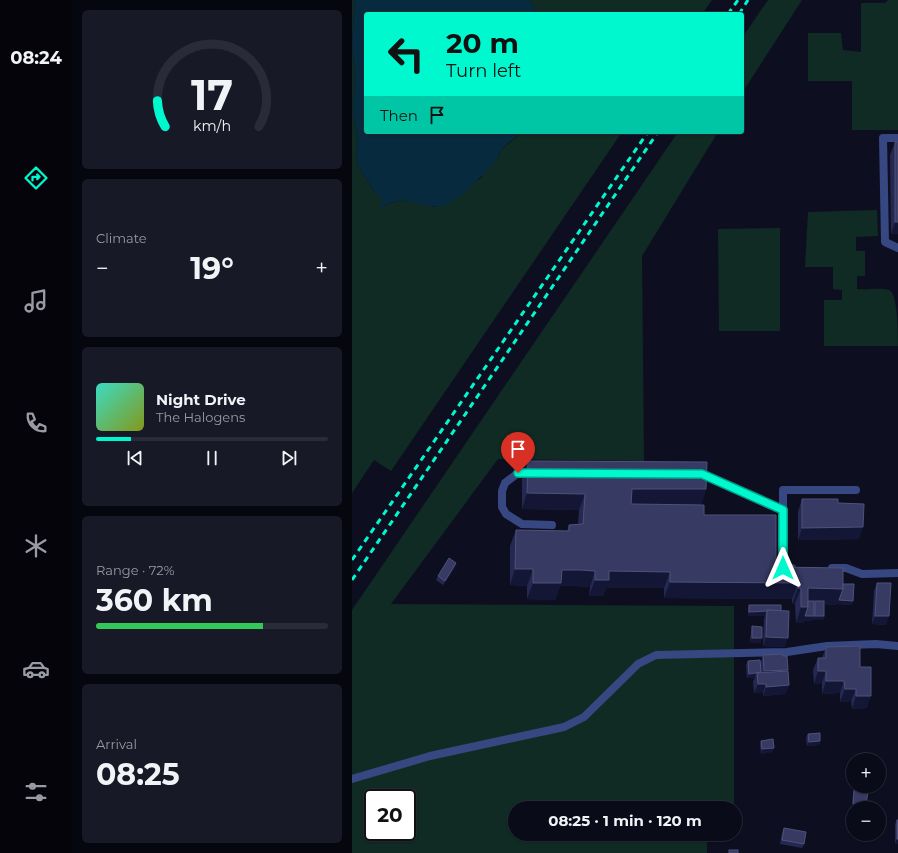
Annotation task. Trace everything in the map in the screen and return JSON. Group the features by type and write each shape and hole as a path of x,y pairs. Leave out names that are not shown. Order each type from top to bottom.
{"lane":[{"path":"898,138 883,138 885,242 898,248"},
{"path":"540,472 524,472 512,476 503,487 502,507 506,514 522,524 552,524"},
{"path":"687,474 702,474 783,510"},
{"path":"799,568 783,568 783,490 856,490"},
{"path":"823,568 846,568 862,574 898,573"},
{"path":"352,779 430,756 564,727 584,717 638,664 656,655 787,652 834,646 876,644 898,646"}],"green space":[{"path":"352,0 355,0 352,42"},
{"path":"530,0 712,0 703,12 537,12"},
{"path":"768,0 802,0 744,90 744,35"},
{"path":"888,0 898,0 898,130 852,130 852,81 808,81 808,33 841,33 843,50 861,52 861,3 885,3"},
{"path":"352,42 355,78 353,113 358,139 356,157 358,166 376,194 384,199 380,206 384,207 396,201 409,201 435,207 481,178 485,170 498,157 502,149 520,134 621,134 391,471 374,460 352,493"},
{"path":"677,134 717,134 642,256 644,461 498,459 391,604 734,606 734,801 508,801 508,841 707,841 707,853 352,853 352,610"},
{"path":"877,210 878,236 856,237 856,251 865,251 865,276 857,276 857,289 885,289 892,293 896,306 898,346 824,346 824,300 842,300 842,290 833,289 833,267 805,267 808,212"},
{"path":"780,228 780,331 719,331 718,229"}],"water":[{"path":"355,0 530,0 537,12 364,12 364,134 520,134 503,148 497,159 473,185 452,201 444,205 436,206 400,201 384,207 379,206 383,199 376,194 358,166 356,157 358,139 353,113 355,78 352,42"}],"building":[{"path":"895,142 898,142 898,222 895,222"},
{"path":"528,461 707,462 706,489 632,489 631,504 704,505 704,515 776,515 776,567 843,568 843,589 808,588 808,607 801,607 801,588 798,588 798,583 670,582 670,572 609,571 609,580 595,580 595,571 562,570 561,583 533,583 533,569 515,569 516,530 569,531 569,525 583,524 585,494 527,493"},
{"path":"802,499 838,499 838,503 864,504 863,527 802,528"},
{"path":"449,558 456,563 445,581 438,576"},
{"path":"877,583 891,583 889,616 875,616"},
{"path":"843,584 854,584 853,601 839,600 843,589"},
{"path":"808,601 814,601 814,616 805,616"},
{"path":"815,601 824,601 824,616 815,616"},
{"path":"749,605 781,605 781,611 767,610 749,612"},
{"path":"767,610 789,611 788,638 766,637"},
{"path":"752,626 762,627 762,638 752,638"},
{"path":"860,646 860,667 871,667 871,696 856,696 856,689 845,689 844,681 826,681 826,671 818,671 818,658 826,658 826,647"},
{"path":"782,654 783,656 787,656 788,670 764,671 763,655"},
{"path":"760,660 761,672 749,674 748,661"},
{"path":"788,671 789,685 766,687 766,684 758,684 757,673"},
{"path":"820,733 820,741 809,742 808,734"},
{"path":"773,739 774,748 762,749 761,741"},
{"path":"854,793 868,793 867,801 853,801"},
{"path":"898,820 898,839 897,839"},
{"path":"784,828 806,832 804,844 782,840"},
{"path":"729,850 738,850 738,853 729,853"}],"railway":[{"path":"729,12 738,0"},
{"path":"740,12 748,0"},
{"path":"352,560 647,134"},
{"path":"352,580 657,134"}],"route":[{"path":"518,473 702,474 783,510 783,568"}]}
